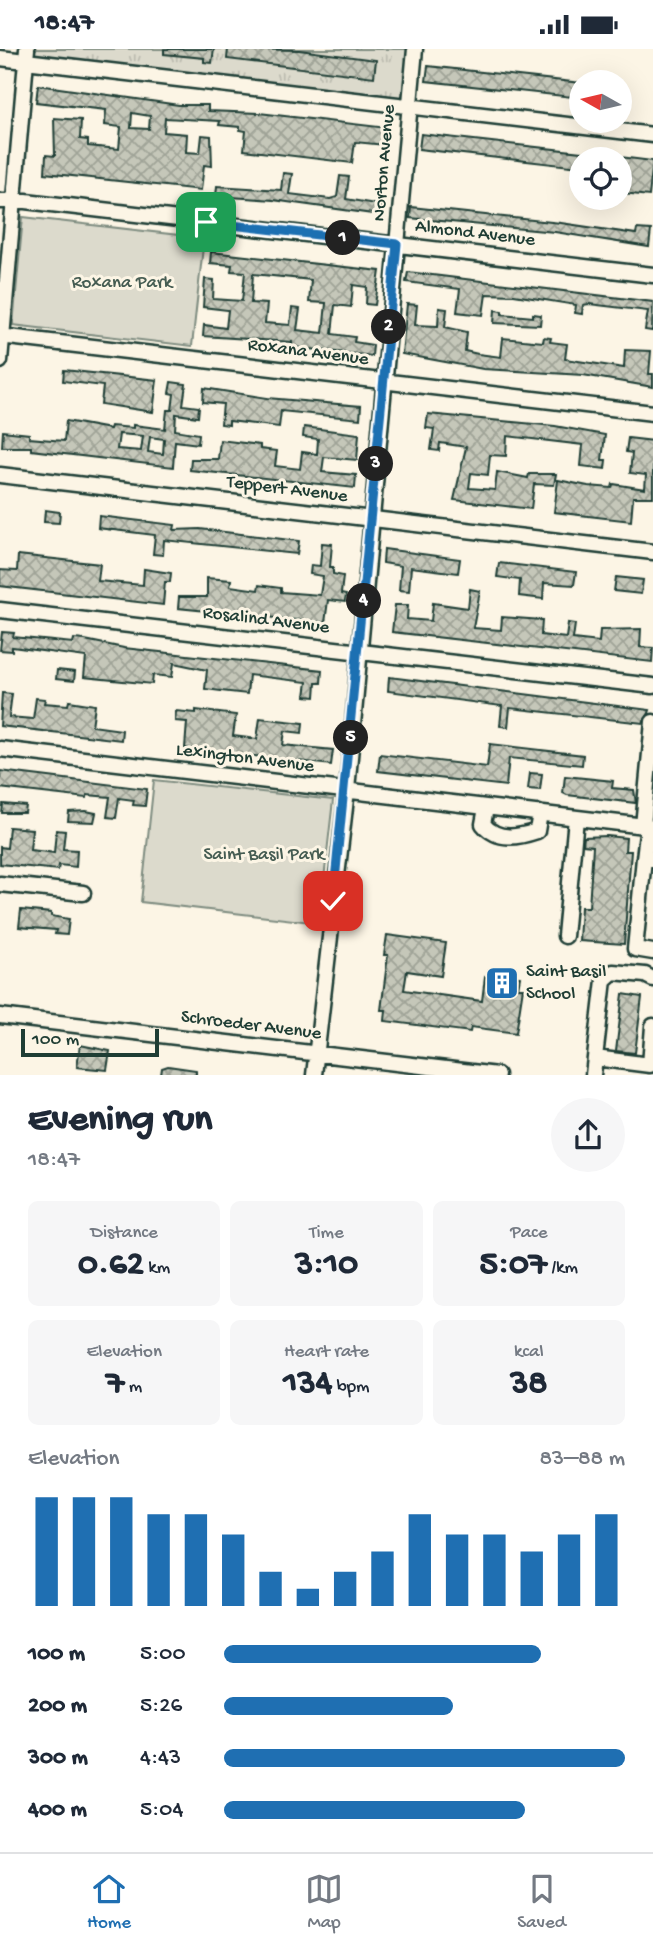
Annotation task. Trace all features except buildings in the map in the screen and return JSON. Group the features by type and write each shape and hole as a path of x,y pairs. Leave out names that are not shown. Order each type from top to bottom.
{"street":[{"name":"Norton Avenue","path":"314,1075 346,790 415,49"},
{"path":"0,361 6,202 27,55"},
{"path":"0,58 27,55 409,106 653,135"},
{"name":"Almond Avenue","path":"6,202 26,201 653,275"},
{"name":"Roxana Avenue","path":"1,336 653,413"},
{"name":"Teppert Avenue","path":"0,475 653,552"},
{"name":"Rosalind Avenue","path":"0,610 653,686"},
{"path":"653,722 649,858 635,949 653,952"},
{"name":"Lexington Avenue","path":"0,749 648,826"},
{"path":"486,808 483,824 499,836 523,836 537,831 540,813"},
{"path":"565,936 576,818"},
{"path":"0,884 83,893"},
{"path":"593,1075 604,980 613,971 645,975 653,979"},
{"name":"Schroeder Avenue","path":"0,1016 497,1075"},
{"path":"594,1058 650,1065 653,1026"}],"green space":[{"path":"33,49 408,49 402,98 37,56"},
{"name":"Roxana Park","path":"23,217 204,238 192,346 13,325"},
{"name":"Saint Basil Park","path":"154,780 333,800 319,923 141,902"}],"place":[{"name":"Saint Basil School","path":"502,983"}],"route":[{"path":"206,222 397,244 347,781 333,901"}]}
